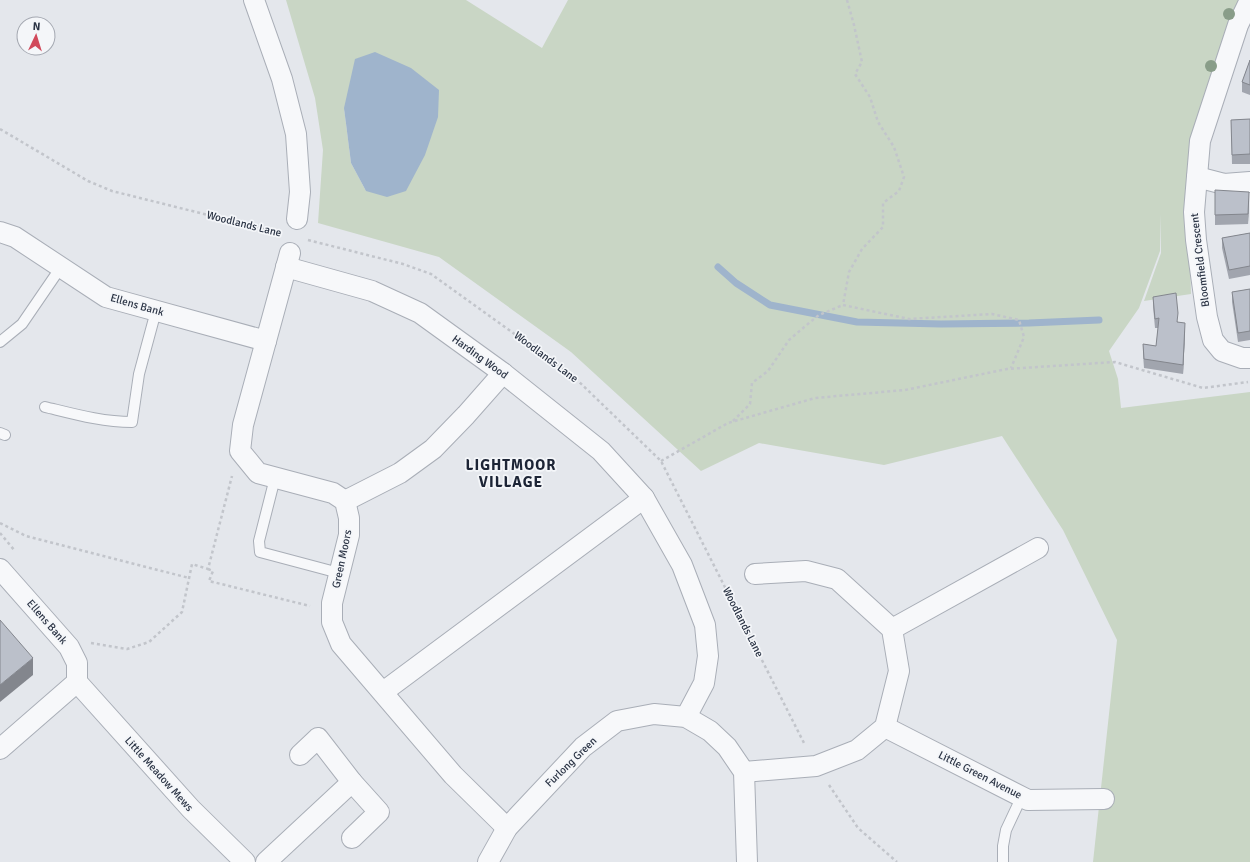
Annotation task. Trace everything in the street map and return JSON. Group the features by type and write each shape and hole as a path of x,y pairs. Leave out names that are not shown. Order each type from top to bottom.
{"street":[{"path":"254,0 282,79 296,134 300,192 292,243 243,425 240,451 258,473 333,493 345,501 400,473 433,449 466,415 503,373"},
{"name":"Bloomfield Crescent","path":"1250,0 1238,25 1200,141 1194,212 1196,240 1207,317 1213,340 1222,351 1242,358 1250,358"},
{"path":"1196,177 1224,184 1250,182"},
{"name":"Ellens Bank","path":"0,232 15,237 106,297 266,341"},
{"name":"Harding Wood","path":"292,243 372,291 420,313 503,373 601,451 644,498 682,565 705,625 708,656 704,683 686,717"},
{"path":"383,692 644,498"},
{"name":"Green Moors","path":"345,501 350,518 349,535 332,603 332,622 341,644 453,775 507,828"},
{"path":"892,629 1038,548"},
{"name":"Ellens Bank","path":"0,569 69,648 77,663 77,682"},
{"path":"744,772 816,766 857,750 885,726 900,671 892,629 837,580 806,571 755,574"},
{"path":"0,749 77,682"},
{"name":"Little Meadow Mews","path":"77,682 191,809 245,862"},
{"name":"Furlong Green","path":"488,862 507,828 583,747 618,721 654,714 686,717"},
{"path":"686,717 710,731 727,747 744,772 747,862"},
{"name":"Little Green Avenue","path":"885,726 1028,800 1104,799"},
{"path":"300,755 318,738 352,782 379,812 352,838"},
{"path":"266,862 352,782"}],"lane":[{"path":"0,342 22,324 61,267"},
{"path":"45,408 114,422 132,422 139,374 156,311"},
{"path":"275,478 259,541 260,552 339,573"},
{"path":"1003,862 1003,846 1006,830 1022,796"}],"path":[{"path":"843,305 849,272 862,249 883,227 883,203 899,191 904,177 894,147 878,122 870,97 855,74 862,62 847,0"},
{"name":"Woodlands Lane","path":"0,129 88,181 112,191 292,243 403,264 431,274 572,375 661,461 816,766 858,828 897,862"},
{"path":"732,422 750,404 752,383 768,370 789,340 819,315 843,305 909,319 992,314 1019,320 1024,337 1011,368"},
{"path":"661,461 728,423 815,398 905,390 1011,368 1115,362 1203,388 1250,382"},
{"path":"84,641 127,649 150,642 182,612 192,564 208,569 240,451"},
{"path":"0,523 26,536 189,578"},
{"path":"0,533 18,554"}],"green space":[{"path":"286,0 466,0 542,48 568,0 1243,0 1188,188 1191,294 1144,301 1161,253 1161,214 1160,251 1139,308 1109,351 1118,379 1121,408 1250,392 1250,862 1093,862 1117,640 1063,530 1002,436 884,465 759,443 701,471 571,352 439,257 318,223 323,150 315,98","holes":["344,108 366,191 351,163"]}],"water":[{"path":"375,52 411,68 439,90 438,117 425,155 406,191 387,197 366,191 351,163 344,108 355,59"}],"building":[{"path":"1250,60 1250,85 1242,82"},
{"path":"1250,119 1250,154 1232,155 1231,120"},
{"path":"1215,190 1249,192 1248,214 1215,215"},
{"path":"1250,233 1250,266 1229,270 1222,238"},
{"path":"1250,289 1250,331 1238,333 1232,292"},
{"path":"1176,293 1178,313 1177,322 1185,323 1183,365 1144,359 1143,344 1156,346 1159,318 1155,319 1153,297"},
{"path":"0,620 33,658 0,685"}],"waterway":[{"path":"718,267 736,283 770,305 857,322 941,324 1029,323 1099,320"}],"district":[{"name":"LIGHTMOOR VILLAGE","path":"511,474"}]}
